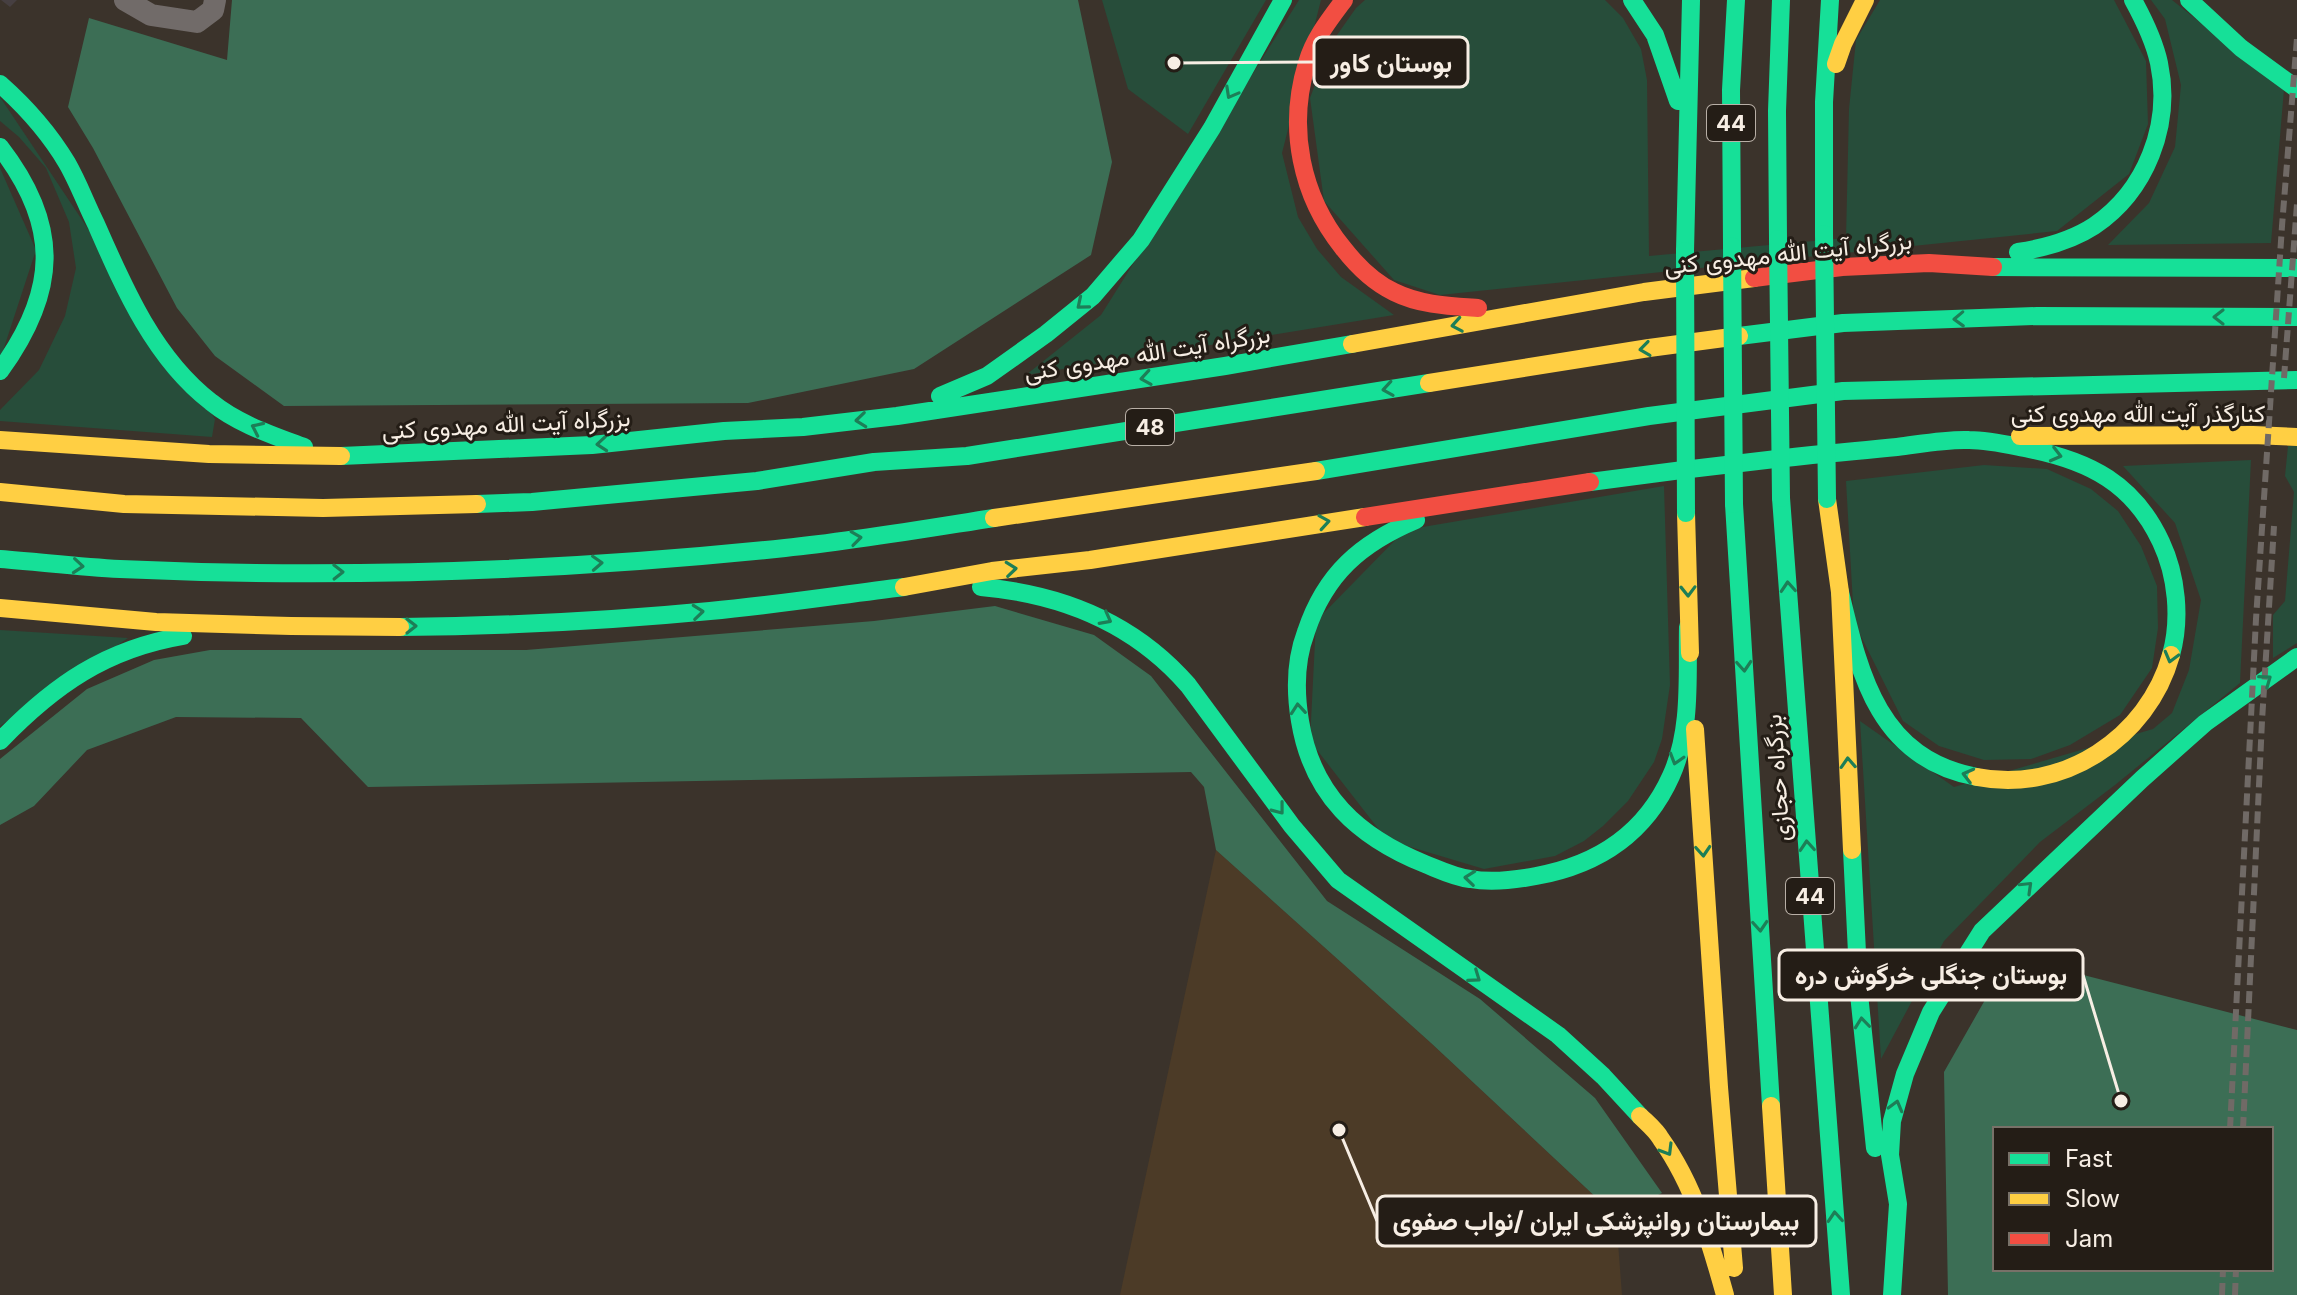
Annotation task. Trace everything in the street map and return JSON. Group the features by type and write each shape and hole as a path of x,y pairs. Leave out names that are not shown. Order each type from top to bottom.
{"main road":[{"path":"897,416 987,376 1093,296 1141,240 1212,128 1283,0"},
{"path":"1344,0 1321,32 1299,91 1299,156 1308,191 1325,224 1367,275 1393,292 1424,303 1526,313"},
{"path":"1632,0 1659,40 1688,136"},
{"path":"1691,0 1685,251 1688,627 1718,1071 1737,1295"},
{"name":"بزرگراه حجازی","path":"1736,0 1731,90 1734,504 1783,1295"},
{"name":"بزرگراه حجازی","path":"1781,0 1777,111 1781,498 1841,1295"},
{"path":"1830,0 1824,102 1827,499 1840,592 1859,994 1892,1295"},
{"path":"1824,102 1843,44 1865,0"},
{"path":"1929,263 2021,252 2064,241 2106,218 2133,188 2154,149 2162,98 2161,75 2152,39 2133,0"},
{"path":"2189,0 2297,89"},
{"path":"0,84 42,126 68,165 132,302 161,351 175,368 202,396 234,418 275,437 330,456"},
{"path":"0,147 27,183 39,217 45,248 41,292 32,324 0,371"},
{"name":"بزرگراه آیت الله مهدوی کنی","path":"0,440 209,454 330,456 655,440 897,416 1225,366 1644,292 1842,267 1929,263 2000,267 2297,268"},
{"name":"48","path":"0,492 124,504 323,508 532,502 757,481 874,462 967,456 1649,348 1843,323 2037,316 2297,317"},
{"path":"1149,396 1164,393 1225,366"},
{"path":"0,559 151,570 292,573 467,570 670,558 787,548 1036,513 1403,458 1649,416 1843,391 2297,380"},
{"name":"کنارگذر آیت الله مهدوی کنی","path":"1980,439 2035,435 2297,437"},
{"path":"874,462 968,438"},
{"path":"0,608 149,622 277,626 563,622 699,612 921,585 990,572 1089,560 1647,475 1845,450 1980,439 2078,460 2112,480 2131,498 2157,532 2165,551 2176,594 2176,638 2165,676 2154,699 2121,738 2091,758 2044,777 1983,779 1951,771 1909,748 1878,710 1858,668 1840,592"},
{"path":"458,468 556,447"},
{"path":"171,504 281,490"},
{"path":"1451,503 1382,534 1354,554 1315,607 1305,632 1298,667 1300,723 1308,753 1329,795 1368,836 1399,853 1458,877 1505,881 1580,866 1633,831 1652,809 1671,775 1681,745 1688,627"},
{"path":"1036,513 1082,523"},
{"path":"1178,527 1294,527"},
{"path":"921,585 1005,588 1082,607 1111,621 1164,659 1190,687 1274,804 1338,880 1558,1035 1603,1076 1661,1138 1685,1181 1708,1234 1725,1295"},
{"path":"64,596 149,622"},
{"path":"0,741 28,711 71,677 125,649 172,637 277,626"},
{"path":"1892,1295 1898,1204 1890,1155 1892,1121 1905,1074 1931,1012 1982,931 2205,723 2297,657"}],"street":[{"path":"125,0 151,15 197,22 213,10 215,0"}],"shaded area":[{"path":"1216,850 1431,1043 1616,1216 1622,1295 1120,1295"}],"green space":[{"path":"232,0 1078,0 1112,162 1091,255 914,369 748,403 284,406 215,356 177,308 93,148 68,107 89,18 227,60"},
{"path":"1102,0 1266,0 1188,134 1128,89"},
{"path":"1299,0 1321,0 1282,153 1298,217 1317,249 1341,277 1394,315 1026,375 1101,315"},
{"path":"1365,0 1605,0 1623,18 1641,49 1647,80 1649,256 1846,238 1849,109 1856,40 1880,0 2114,0 2146,61 2148,124 2129,174 2057,231 1440,295 1394,280 1324,201 1310,98 1330,45"},
{"path":"2151,0 2172,0 2284,89 2271,243 2108,245 2149,203 2175,147 2181,85 2165,19"},
{"path":"0,97 215,419 212,437 0,421 0,410 39,370 65,316 76,268 69,222 46,168 0,121"},
{"path":"0,168 36,250 0,360"},
{"path":"2288,446 2297,446 2297,643 2273,658 2273,615 2285,601 2294,492 2285,476"},
{"path":"2251,460 2240,683 2040,842 1944,941 1881,1059 1860,721 1954,787 2153,729 2172,713 2189,670 2201,600 2175,523 2123,466"},
{"path":"1984,465 2047,469 2091,489 2118,511 2141,546 2157,586 2158,628 2152,668 2120,715 2070,745 2031,759 1984,760 1939,746 1903,721 1854,622 1846,481"},
{"path":"1664,486 1670,685 1662,739 1654,762 1628,801 1584,841 1555,856 1484,869 1387,840 1310,741 1316,621 1405,530"},
{"path":"995,606 1094,635 1151,676 1327,901 1480,999 1595,1098 1662,1193 1616,1216 1431,1043 1216,850 1204,787 1191,772 368,787 301,718 176,717 87,750 34,806 0,825 0,759 87,689 154,660 210,650 526,650 874,621"},
{"path":"0,630 128,638 0,726"},
{"path":"2010,956 2297,1030 2297,1295 1948,1295 1944,1072"}],"railway":[{"path":"2230,1127 2256,619 2297,38"},
{"path":"2284,378 2297,204"},
{"path":"2243,1127 2274,526"},
{"path":"2222,1295 2223,1271"},
{"path":"2235,1295 2236,1271"}],"traffic: fast":[{"path":"940,396 987,376 1093,296 1141,240 1212,128 1283,0"},
{"path":"1632,0 1655,35 1678,101"},
{"path":"1685,251 1691,0"},
{"path":"1732,246 1731,90 1736,0"},
{"path":"1778,239 1777,111 1781,0"},
{"path":"1824,234 1824,102 1830,0"},
{"path":"2018,252 2057,243 2094,226 2128,194 2151,155 2162,110 2162,86 2154,46 2133,0"},
{"path":"2189,0 2241,48 2297,89"},
{"path":"0,84 53,141 67,163 130,297 173,365 211,402 232,417 304,447"},
{"path":"0,147 34,204 42,231 45,259 42,286 33,313 0,371"},
{"path":"1824,234 1827,499"},
{"path":"1778,239 1781,498"},
{"path":"1732,246 1734,504"},
{"path":"1685,251 1686,513"},
{"path":"1993,267 2297,268"},
{"path":"1739,336 1843,323 2037,316 2297,317"},
{"path":"341,456 592,445 724,431 803,427 897,416 1352,344"},
{"path":"1316,471 1649,416 1843,391 2297,380"},
{"path":"477,504 532,502 757,481 874,462 967,456 1429,383"},
{"path":"1590,482 1951,440 1992,442 2072,460 2108,478 2123,490 2138,505 2161,542 2171,569 2176,598 2176,627 2171,655"},
{"path":"1781,498 1841,1295"},
{"path":"1734,504 1771,1106"},
{"path":"0,559 203,572 453,571 619,562 785,548 994,518"},
{"path":"1416,520 1362,550 1323,593 1302,643 1297,699 1306,747 1315,771 1342,810 1379,841 1442,871 1487,881 1536,876 1599,855 1633,830 1648,815 1660,796 1678,758 1687,703 1688,627"},
{"path":"400,627 671,615 904,587"},
{"path":"981,587 1040,597 1094,615 1120,629 1167,663 1188,685 1292,826 1338,880 1558,1035 1603,1076 1640,1116"},
{"path":"1840,592 1866,683 1896,733 1917,752 1944,767 1977,777"},
{"path":"0,741 41,703 83,672 130,650 183,636"},
{"path":"1892,1295 1898,1204 1890,1155 1892,1121 1905,1074 1931,1012 1982,931 2205,723 2297,657"},
{"path":"1852,850 1859,994 1875,1148"}],"traffic: slow":[{"path":"1836,64 1865,0"},
{"path":"1352,344 1644,292 1754,278"},
{"path":"1429,383 1739,336"},
{"path":"2020,436 2297,437"},
{"path":"0,440 209,454 341,456"},
{"path":"994,518 1316,471"},
{"path":"0,492 124,504 323,508 477,504"},
{"path":"1827,499 1840,592 1852,850"},
{"path":"1686,513 1690,653"},
{"path":"904,587 992,571 1090,560 1365,517"},
{"path":"0,608 156,622 400,627"},
{"path":"1977,777 2009,780 2040,777 2070,768 2097,754 2122,735 2143,711 2160,685 2171,655"},
{"path":"1695,729 1734,1268"},
{"path":"1771,1106 1783,1295"},
{"path":"1640,1116 1659,1136 1683,1175 1707,1234 1725,1295"}],"traffic: jam":[{"path":"1344,0 1314,46 1301,87 1298,112 1302,160 1317,206 1348,255 1379,283 1414,300 1478,308"},
{"path":"1754,278 1842,267 1929,263 1993,267"},
{"path":"1365,517 1590,482"}],"place":[{"name":"بوستان کاور","path":"1174,63"},
{"name":"بوستان جنگلی خرگوش دره","path":"2121,1101"},
{"name":"بیمارستان روانپزشکی ایران /نواب صفوی","path":"1339,1130"}]}
